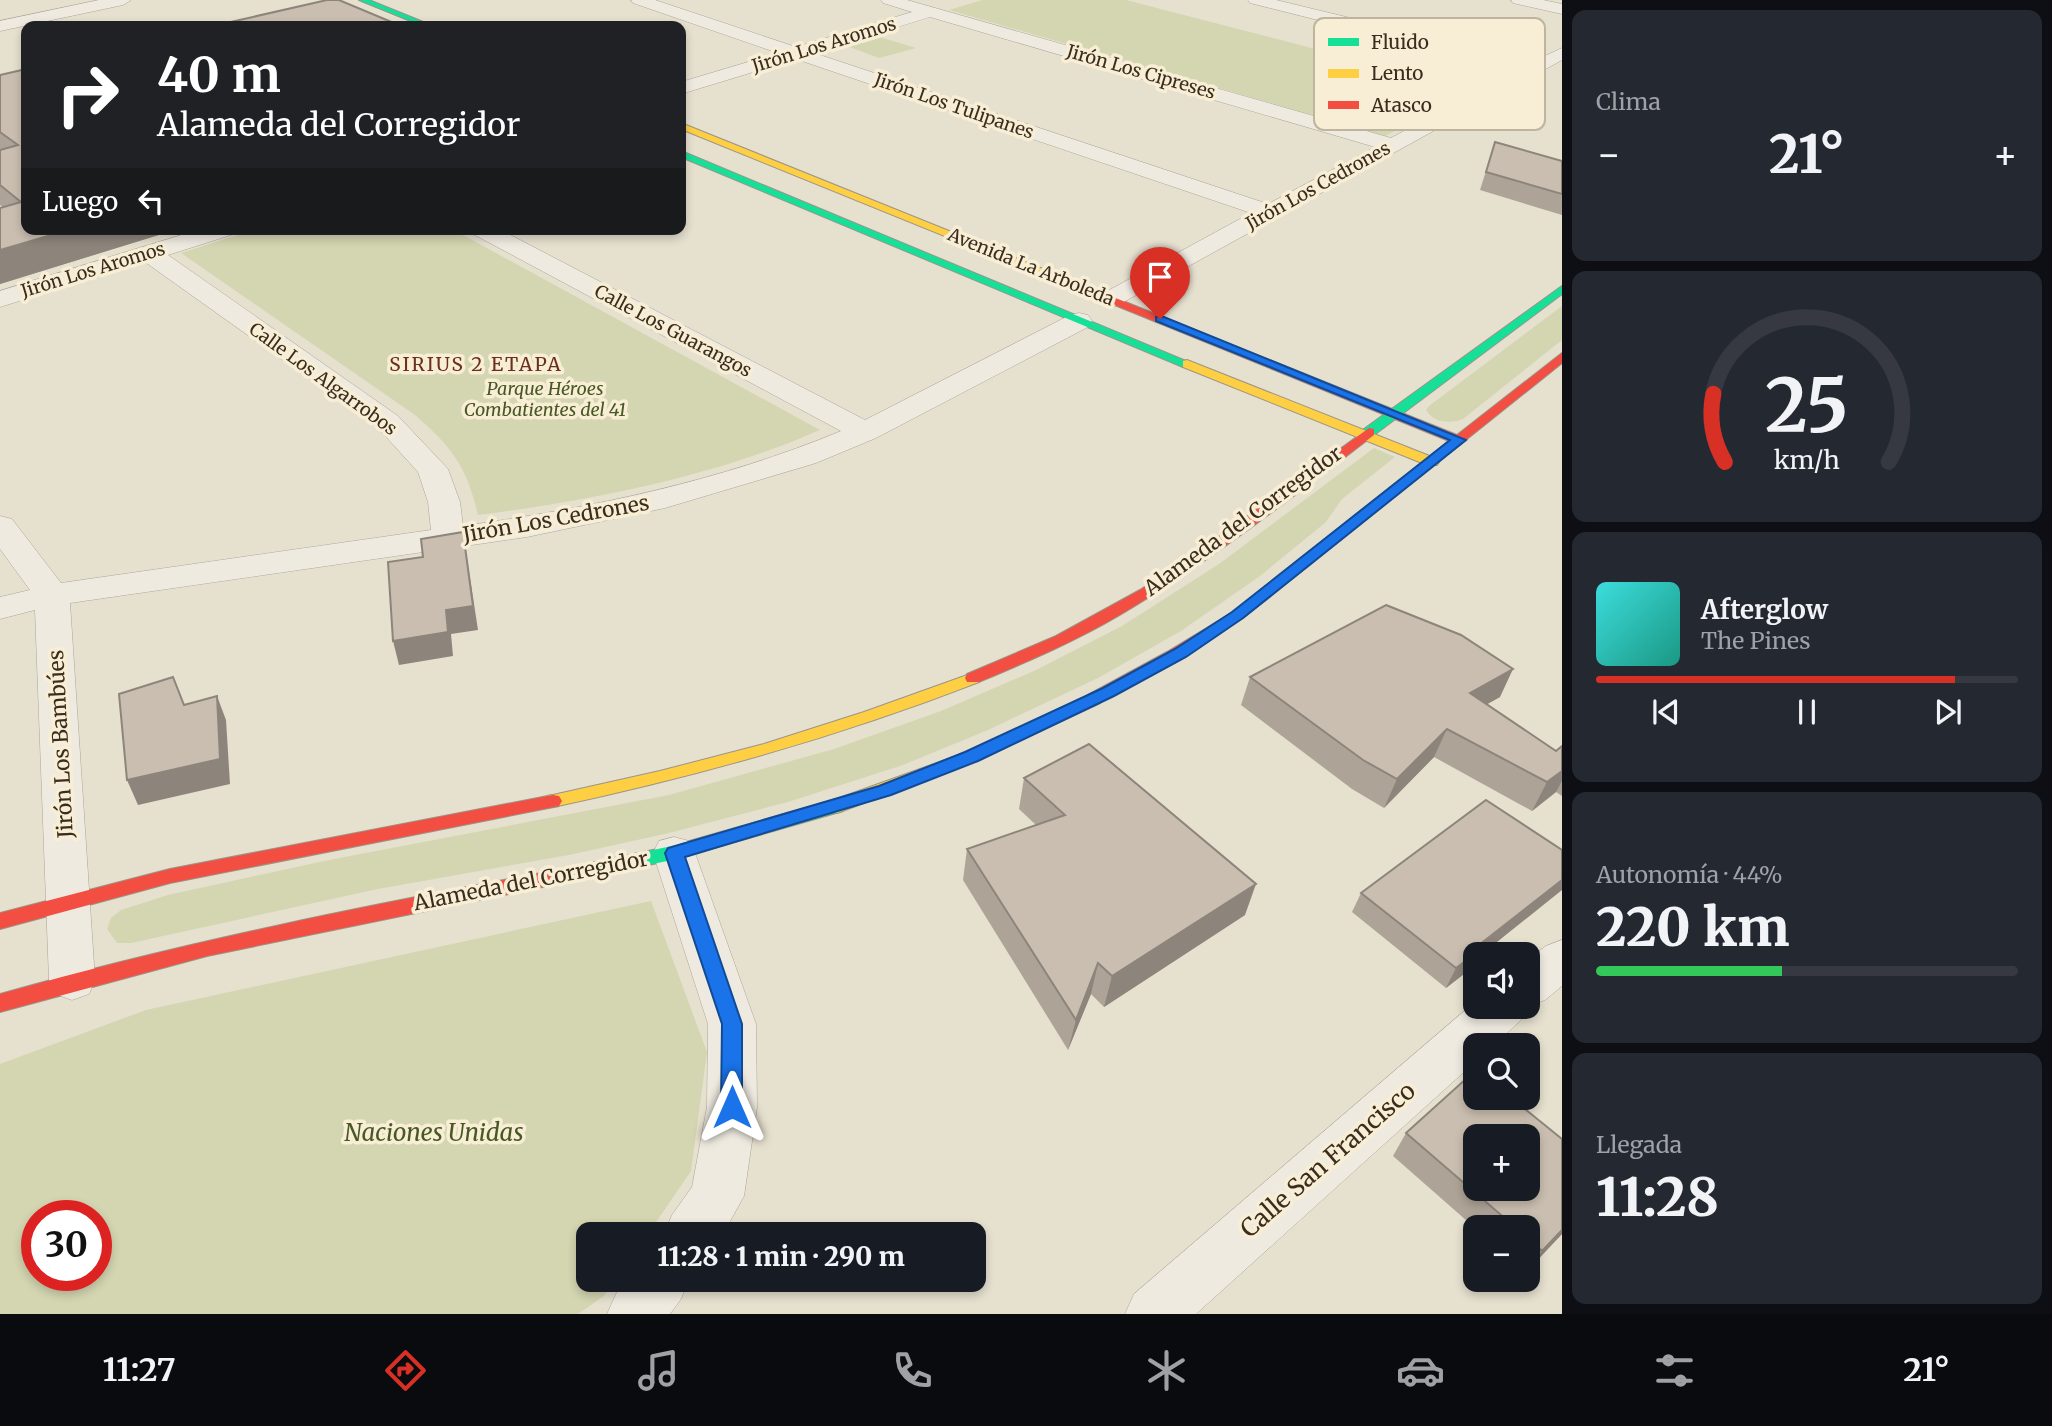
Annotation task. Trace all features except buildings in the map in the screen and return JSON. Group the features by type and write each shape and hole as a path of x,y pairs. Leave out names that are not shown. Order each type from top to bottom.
{"main road":[{"path":"363,0 416,21"},
{"name":"Avenida La Arboleda","path":"686,127 1459,440"},
{"name":"Avenida La Arboleda","path":"686,156 1079,321 1432,462"},
{"name":"Alameda del Corregidor","path":"0,922 68,900 195,869 687,772 803,740 911,703 1004,665 1098,621 1218,545 1562,289"},
{"name":"Alameda del Corregidor","path":"0,1003 72,980 379,910 674,853 884,790 971,756 1109,692 1180,653 1238,615 1562,357"}],"street":[{"path":"56,0 75,10"},
{"path":"23,21 123,0"},
{"name":"Jirón Los Tulipanes","path":"639,0 1269,212"},
{"name":"Jirón Los Cipreses","path":"889,0 1314,123"},
{"path":"1256,0 1329,18"},
{"path":"1519,0 1562,9"},
{"name":"Jirón Los Aromos","path":"686,87 955,4"},
{"path":"0,26 21,22"},
{"name":"Jirón Los Cedrones","path":"1545,62 1562,53"},
{"name":"Jirón Los Cipreses","path":"1340,130 1392,145"},
{"name":"Jirón Los Cedrones","path":"1111,299 1419,130"},
{"name":"Jirón Los Aromos","path":"0,299 207,235"},
{"name":"Calle Los Guarangos","path":"492,235 865,432"},
{"name":"Calle Los Algarrobos","path":"149,253 388,422 433,469 444,502 448,539"},
{"name":"Jirón Los Cedrones","path":"0,608 52,595 448,539 576,518 654,501 804,457 865,432 1079,321"},
{"path":"0,526 52,595"},
{"name":"Jirón Los Bambúes","path":"52,595 72,980"},
{"path":"674,853 732,1024 732,1107 716,1196 699,1222"},
{"path":"1540,976 1562,959"},
{"name":"Calle San Francisco","path":"1154,1314 1489,1019"},
{"path":"636,1314 652,1292"}],"green space":[{"path":"982,0 1126,0 1314,49 1314,115 949,10"},
{"path":"876,36 916,48 879,58 844,45"},
{"path":"1364,130 1397,130 1385,136"},
{"name":"Parque Héroes Combatientes del 41","path":"238,235 463,235 820,430 779,447 695,474 609,494 478,515 469,484 456,459 439,437 415,415 181,253"},
{"path":"1562,306 1562,340 1463,419 1442,421 1429,414 1426,410 1429,406"},
{"path":"1374,448 1395,457 1342,499 1326,522 1260,576 1181,631 1098,678 988,730 903,765 788,802 669,833 569,855 378,889 131,943 117,943 107,929 111,918 121,910 168,895 329,860 669,795 834,749 941,711 1036,670 1122,626 1219,564"},
{"name":"Naciones Unidas","path":"651,901 707,1052 691,1171 656,1222 576,1222 576,1292 607,1292 578,1314 0,1314 0,1064 146,1010"}],"traffic: fast":[{"path":"363,0 416,21"},
{"path":"686,156 1187,364"},
{"path":"1369,432 1562,289"},
{"path":"557,877 672,853 837,806"}],"traffic: slow":[{"path":"686,128 1094,293"},
{"path":"1187,364 1432,462"},
{"path":"553,801 607,790 766,749 870,716 973,678"},
{"path":"837,806 965,759 1094,699"}],"traffic: jam":[{"path":"1094,293 1459,440"},
{"path":"1094,699 1173,656 1238,615 1562,357"},
{"path":"973,678 1061,640 1146,593 1244,527 1369,432"},
{"path":"0,921 170,876 553,801"},
{"path":"0,1003 207,948 557,877"}],"district":[{"name":"SIRIUS 2 ETAPA","path":"476,364"}],"route":[{"path":"732,1107 732,1024 674,853 884,790 1040,726 1109,692 1180,653 1238,615 1459,440 1160,319"}]}
